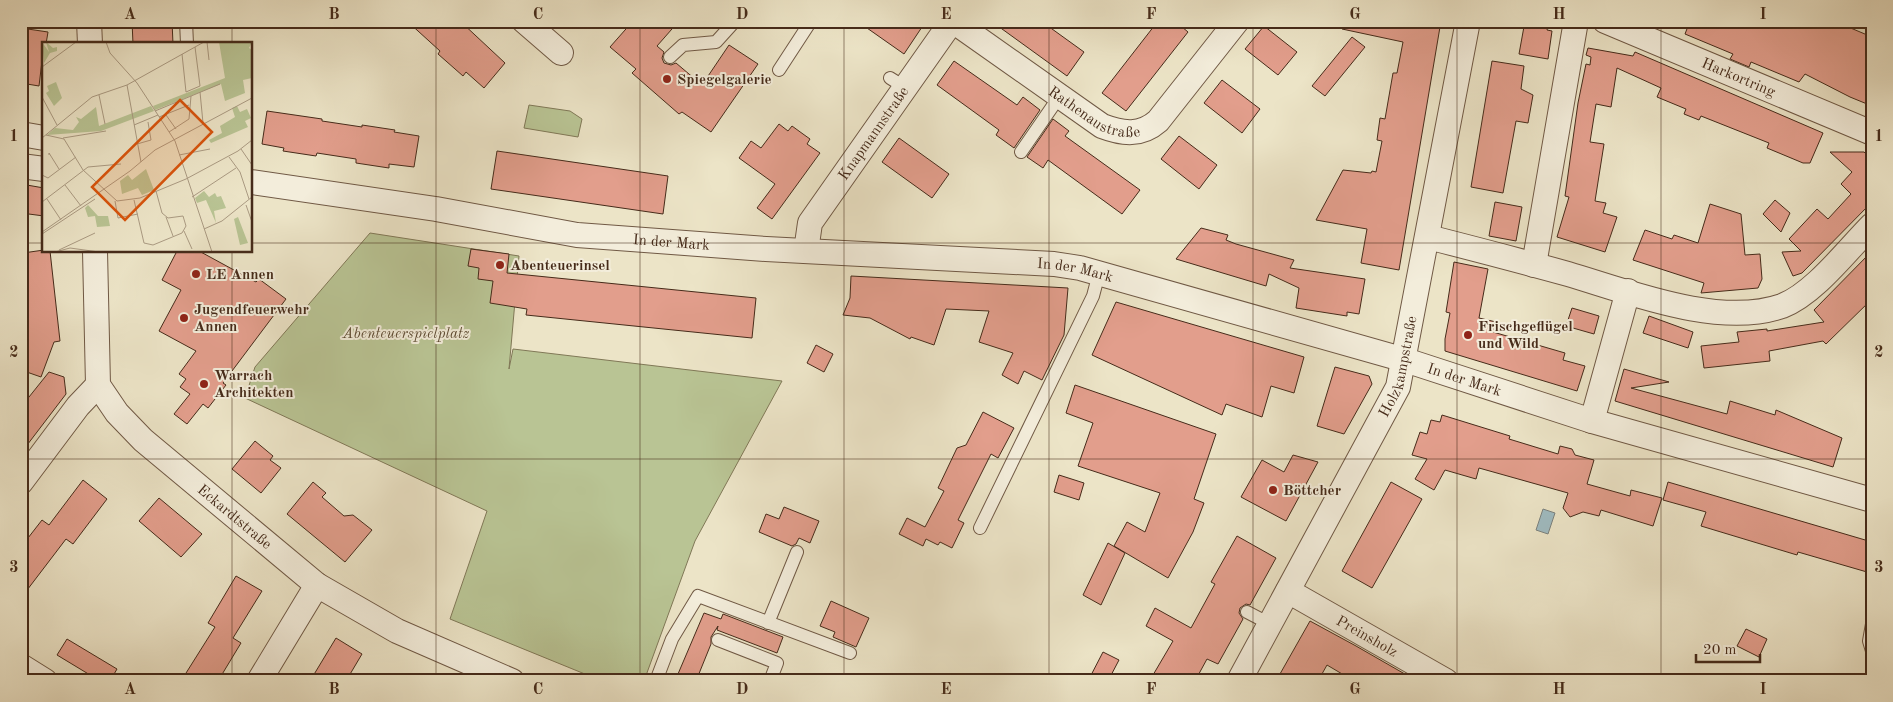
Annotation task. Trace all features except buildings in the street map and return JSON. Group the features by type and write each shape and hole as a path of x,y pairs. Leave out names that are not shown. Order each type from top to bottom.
{"street":[{"path":"89,21 90,42"},
{"path":"524,21 561,53"},
{"name":"Knapmannstraße","path":"806,250 810,224 898,83 952,21"},
{"name":"Rathenaustraße","path":"952,21 1102,126 1118,132 1130,133 1142,131 1158,121 1237,21"},
{"name":"Holzkampstraße","path":"1239,681 1398,387 1405,360 1468,21"},
{"path":"1534,265 1576,21"},
{"name":"Harkortring","path":"1605,21 1872,133"},
{"path":"21,134 42,138"},
{"path":"21,166 42,169"},
{"name":"In der Mark","path":"252,182 436,210 577,235 1054,264 1099,273 1405,360 1592,421 1872,500"},
{"path":"1428,237 1705,311 1736,313 1782,306 1811,286 1872,225"},
{"path":"21,482 78,406 98,385 95,252"},
{"path":"1592,421 1628,291"},
{"name":"Eckardtstraße","path":"98,385 117,413 142,440 317,585 397,631 481,675 512,681"},
{"path":"259,681 317,585"},
{"name":"Preinsholz","path":"1288,591 1446,681"},
{"path":"21,666 45,681"}],"lane":[{"path":"186,21 187,42"},
{"path":"670,57 683,45 716,42 735,21"},
{"path":"779,70 810,24"},
{"path":"1021,152 1059,96"},
{"path":"980,528 1093,296 1099,273"},
{"path":"768,622 797,552"},
{"path":"656,681 672,639 698,596 850,653"},
{"path":"1247,612 1270,624"},
{"path":"1872,624 1869,641 1872,651"},
{"path":"718,640 777,663 770,681"}],"green space":[{"path":"529,105 570,111 582,119 578,137 524,128"},
{"name":"Abenteuerspielplatz","path":"370,233 519,256 509,369 513,349 782,381 695,541 644,681 602,681 450,619 487,511 245,398 255,367"}],"water":[{"path":"1543,509 1555,513 1548,534 1536,530"}],"place":[{"name":"Spiegelgalerie","path":"667,79"},
{"name":"Abenteuerinsel","path":"500,265"},
{"name":"LE Annen","path":"196,274"},
{"name":"Jugendfeuerwehr Annen","path":"184,318"},
{"name":"Frischgeflügel und Wild","path":"1468,335"},
{"name":"Warrach Architekten","path":"204,384"},
{"name":"Böttcher","path":"1273,490"}]}
